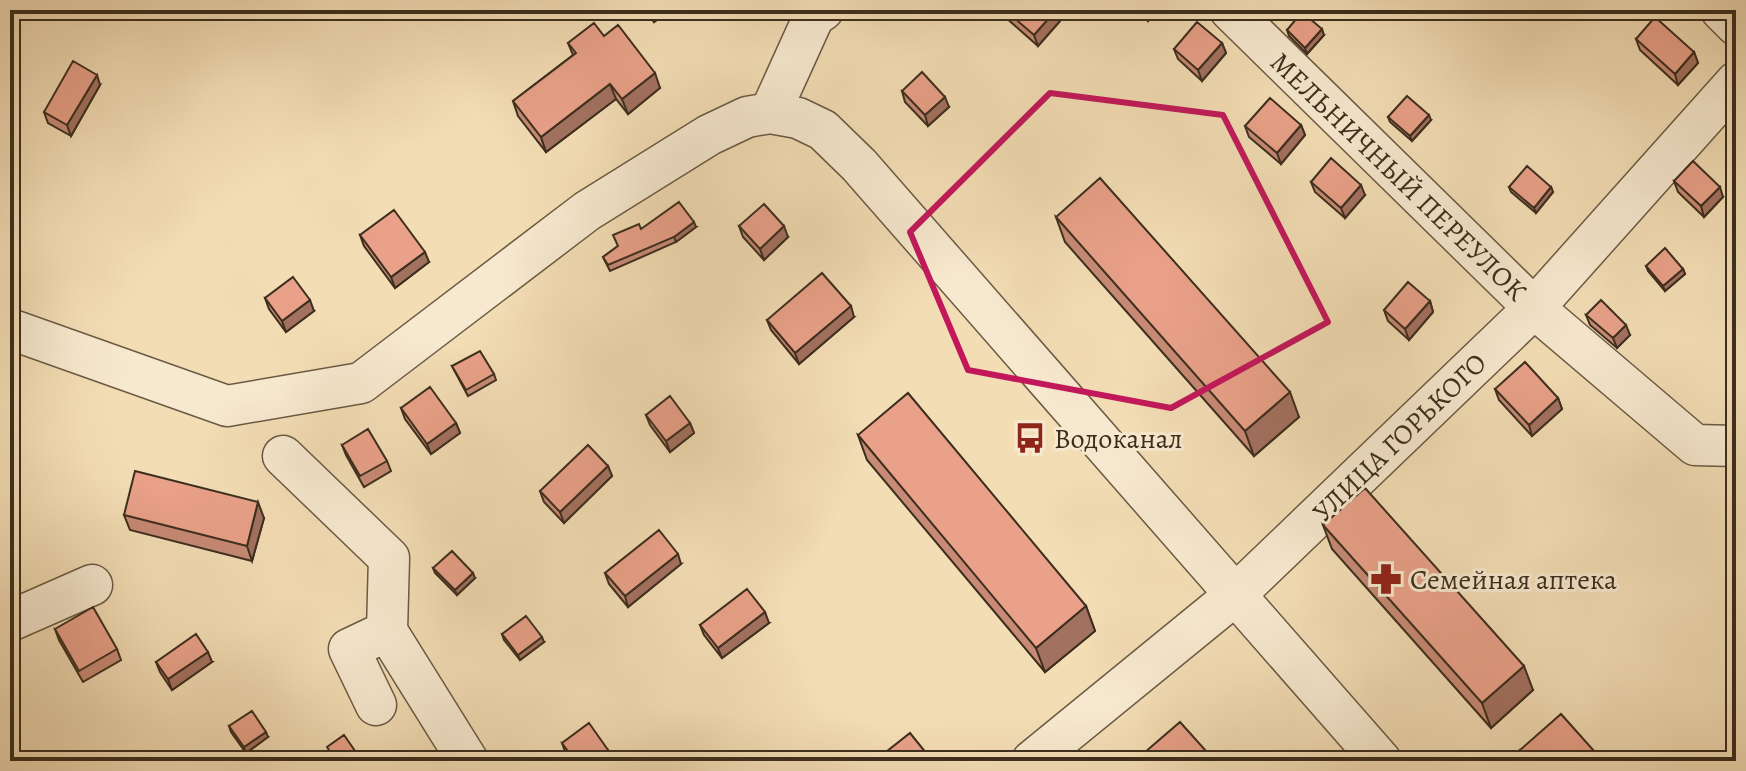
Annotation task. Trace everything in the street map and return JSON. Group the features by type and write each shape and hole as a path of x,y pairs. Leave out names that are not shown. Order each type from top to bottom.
{"street":[{"path":"770,113 814,16 823,10"},
{"name":"МЕЛЬНИЧНЫЙ ПЕРЕУЛОК","path":"1230,10 1534,308 1695,445 1736,446"},
{"path":"1721,10 1736,25"},
{"name":"УЛИЦА ГОРЬКОГО","path":"1032,761 1234,596 1534,308 1736,82"},
{"path":"10,329 227,406 361,383 587,211 709,135 747,117 770,113 798,118 823,130 859,165 1381,761"},
{"path":"283,456 389,558 387,631 468,761"},
{"path":"10,621 92,585"},
{"path":"376,705 349,649 387,631"}],"highlighted area":[{"path":"1050,93 1223,115 1328,322 1171,408 968,370 910,232"}],"building":[{"path":"1005,10 1056,10 1034,35"},
{"path":"1302,12 1322,29 1305,48 1287,30"},
{"path":"1655,17 1694,52 1675,74 1636,39"},
{"path":"1197,22 1222,43 1198,70 1174,49"},
{"path":"594,23 604,36 618,25 655,73 622,99 610,84 541,137 513,101 576,53 568,43"},
{"path":"73,61 97,75 67,125 44,112"},
{"path":"922,72 945,97 925,115 902,91"},
{"path":"1407,96 1429,115 1410,136 1388,117"},
{"path":"1270,98 1301,125 1277,153 1245,126"},
{"path":"1331,158 1361,185 1341,208 1311,182"},
{"path":"1693,161 1720,187 1701,206 1674,181"},
{"path":"1527,166 1551,187 1534,208 1509,187"},
{"path":"1100,178 1290,392 1245,431 1056,217"},
{"path":"679,202 694,222 674,237 608,265 603,257 618,246 613,235 639,224 641,229"},
{"path":"764,204 784,226 760,249 739,226"},
{"path":"394,210 425,252 391,277 360,235"},
{"path":"1665,248 1683,269 1663,286 1646,266"},
{"path":"822,273 851,306 795,353 767,320"},
{"path":"293,277 310,300 282,321 265,298"},
{"path":"1408,282 1430,301 1405,329 1384,310"},
{"path":"1601,300 1626,325 1613,338 1586,315"},
{"path":"480,351 494,374 466,390 452,366"},
{"path":"1525,362 1558,398 1529,425 1495,389"},
{"path":"430,387 456,423 427,444 401,408"},
{"path":"908,393 1086,606 1036,648 858,435"},
{"path":"670,396 690,423 666,441 646,415"},
{"path":"368,429 387,461 360,476 342,445"},
{"path":"588,445 608,466 560,512 540,491"},
{"path":"135,471 258,502 247,546 124,515"},
{"path":"1365,488 1524,666 1482,703 1323,525"},
{"path":"659,530 678,554 625,596 605,573"},
{"path":"452,551 473,573 455,590 433,568"},
{"path":"747,589 765,612 718,648 700,625"},
{"path":"93,607 117,649 79,671 55,629"},
{"path":"526,616 542,637 518,655 502,634"},
{"path":"196,634 208,652 168,679 156,662"},
{"path":"252,711 266,732 244,747 229,726"},
{"path":"1561,714 1603,761 1529,761 1520,750"},
{"path":"1180,722 1215,761 1137,759"},
{"path":"589,723 608,750 592,761 575,761 562,743"},
{"path":"910,733 931,759 893,761 886,752"},
{"path":"344,735 362,761 336,761 327,747"}],"place":[{"name":"Водоканал","path":"1030,438"},
{"name":"Семейная аптека","path":"1386,579"}]}
